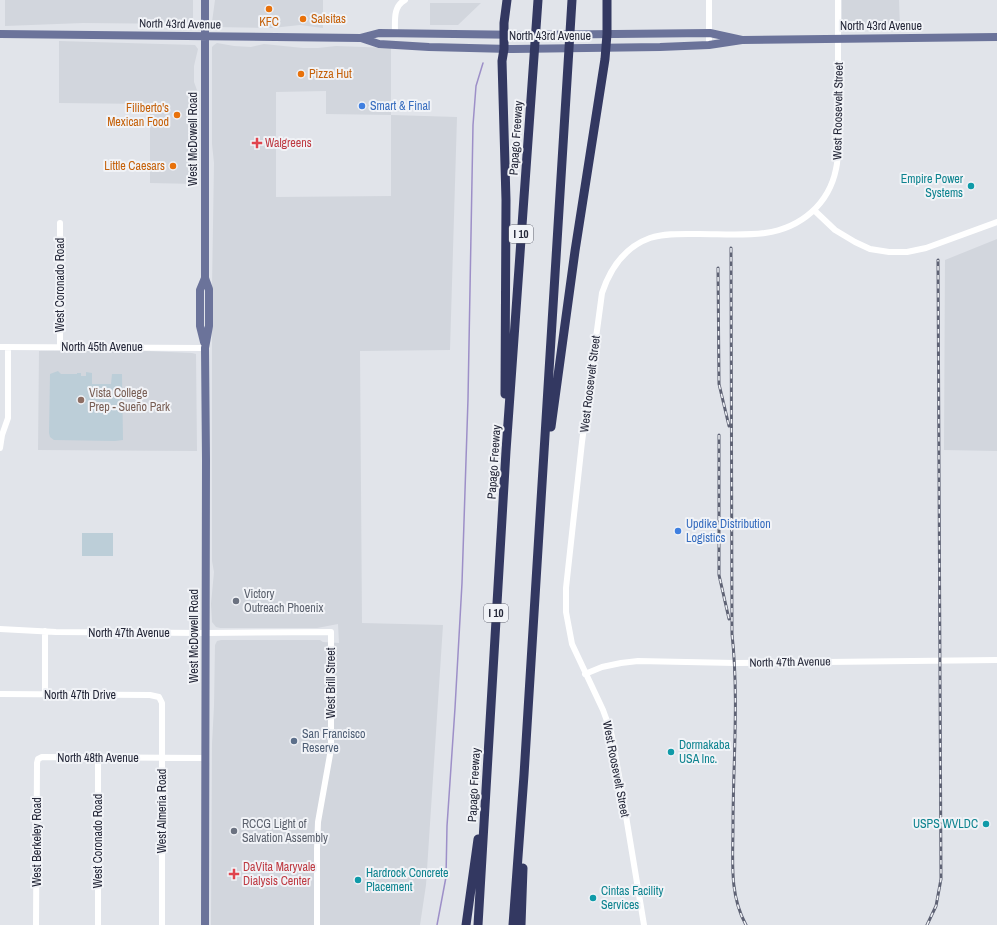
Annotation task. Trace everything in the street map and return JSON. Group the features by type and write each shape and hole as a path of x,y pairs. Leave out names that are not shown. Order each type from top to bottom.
{"highway":[{"path":"506,451 504,363 506,200 502,61 509,49 509,35 504,23 507,0"},
{"name":"Papago Freeway","path":"478,925 506,451 538,0"},
{"path":"513,925 524,776 572,0"},
{"path":"542,480 606,48 607,0"},
{"path":"466,925 486,774"},
{"path":"521,925 524,776"}],"main road":[{"name":"West McDowell Road","path":"205,0 206,278 200,290 200,326 205,348 206,925"},
{"name":"North 43rd Avenue","path":"0,34 360,38 379,33 509,35 710,33 742,40"},
{"path":"379,33 379,44"},
{"path":"379,44 396,33"},
{"name":"North 43rd Avenue","path":"360,38 379,44 509,49 708,46 742,40 997,37"}],"street":[{"path":"396,33 396,9 399,4 405,0"},
{"path":"708,46 710,33 710,0"},
{"name":"West Roosevelt Street","path":"644,925 611,732 603,710 574,651 569,634 566,612 566,588 598,314 602,293 606,282 621,257 650,238 678,234 764,234 791,226 803,220 815,211 829,191 837,167 838,0"},
{"path":"815,211 835,230 855,242 870,249 889,252 907,252 926,248 997,222"},
{"name":"West Coronado Road","path":"60,223 60,347"},
{"name":"North 45th Avenue","path":"0,347 205,348"},
{"path":"0,448 2,435 8,418 8,347"},
{"name":"North 47th Avenue","path":"0,630 206,633 331,632"},
{"path":"44,631 44,694"},
{"name":"West Brill Street","path":"317,925 316,849 318,822 331,749 331,632"},
{"name":"North 47th Avenue","path":"585,674 602,667 638,661 744,663 997,660"},
{"name":"North 47th Drive","path":"0,694 150,695 160,697"},
{"name":"West Almeria Road","path":"160,697 162,703 162,925"},
{"name":"North 48th Avenue","path":"38,759 42,757 206,758"},
{"name":"West Coronado Road","path":"98,758 98,925"},
{"name":"West Berkeley Road","path":"36,925 38,759"}],"shaded area":[{"path":"5,0 193,0 193,18 188,24 83,23 5,26"},
{"path":"215,0 323,0 323,28 300,25 272,28 216,27 212,22"},
{"path":"842,0 899,0 900,29 845,29 842,24"},
{"path":"430,3 481,3 458,25 430,25"},
{"path":"59,41 195,45 198,49 194,66 194,82 198,93 197,184 150,183 150,104 59,103"},
{"path":"217,43 251,47 264,44 303,48 336,46 391,48 391,115 457,117 450,350 360,351 362,623 443,625 426,885 420,925 211,925 212,744 215,645 217,641 221,640 320,640 323,642 339,643 338,624 317,628 220,628 216,627 212,622 211,604 214,572 212,561 212,288 214,163 212,144 212,47","holes":["326,91 326,114 391,115 391,196 276,197 276,92"]},
{"path":"997,239 997,451 944,450 945,260"},
{"path":"123,350 196,354 197,451 38,450 39,351"},
{"path":"58,371 61,374 81,373 81,376 86,376 86,372 92,373 92,384 111,384 112,374 122,374 123,440 54,440 50,437 50,374"},
{"path":"82,533 113,533 113,556 82,556"}],"waterway":[{"path":"437,925 446,877 447,826 462,583 468,399 473,125 476,86 483,63"}],"railway":[{"path":"731,248 732,634 735,682 733,877 737,901 746,925"},
{"path":"927,925 936,906 941,879 938,260"},
{"path":"718,268 719,384 729,426"},
{"path":"719,435 719,575 729,619"}],"place":[{"name":"KFC","path":"269,9"},
{"name":"Salsitas","path":"303,19"},
{"name":"Pizza Hut","path":"301,74"},
{"name":"Smart & Final","path":"362,106"},
{"name":"Filiberto's Mexican Food","path":"177,115"},
{"name":"Walgreens","path":"257,143"},
{"name":"Little Caesars","path":"173,166"},
{"name":"Empire Power Systems","path":"971,186"},
{"name":"Vista College Prep - Sueño Park","path":"81,400"},
{"name":"Updike Distribution Logistics","path":"678,531"},
{"name":"Victory Outreach Phoenix","path":"236,601"},
{"name":"San Francisco Reserve","path":"294,741"},
{"name":"Dormakaba USA Inc.","path":"671,752"},
{"name":"USPS WVLDC","path":"986,824"},
{"name":"RCCG Light of Salvation Assembly","path":"234,831"},
{"name":"DaVita Maryvale Dialysis Center","path":"234,874"},
{"name":"Hardrock Concrete Placement","path":"358,880"},
{"name":"Cintas Facility Services","path":"593,898"}]}
